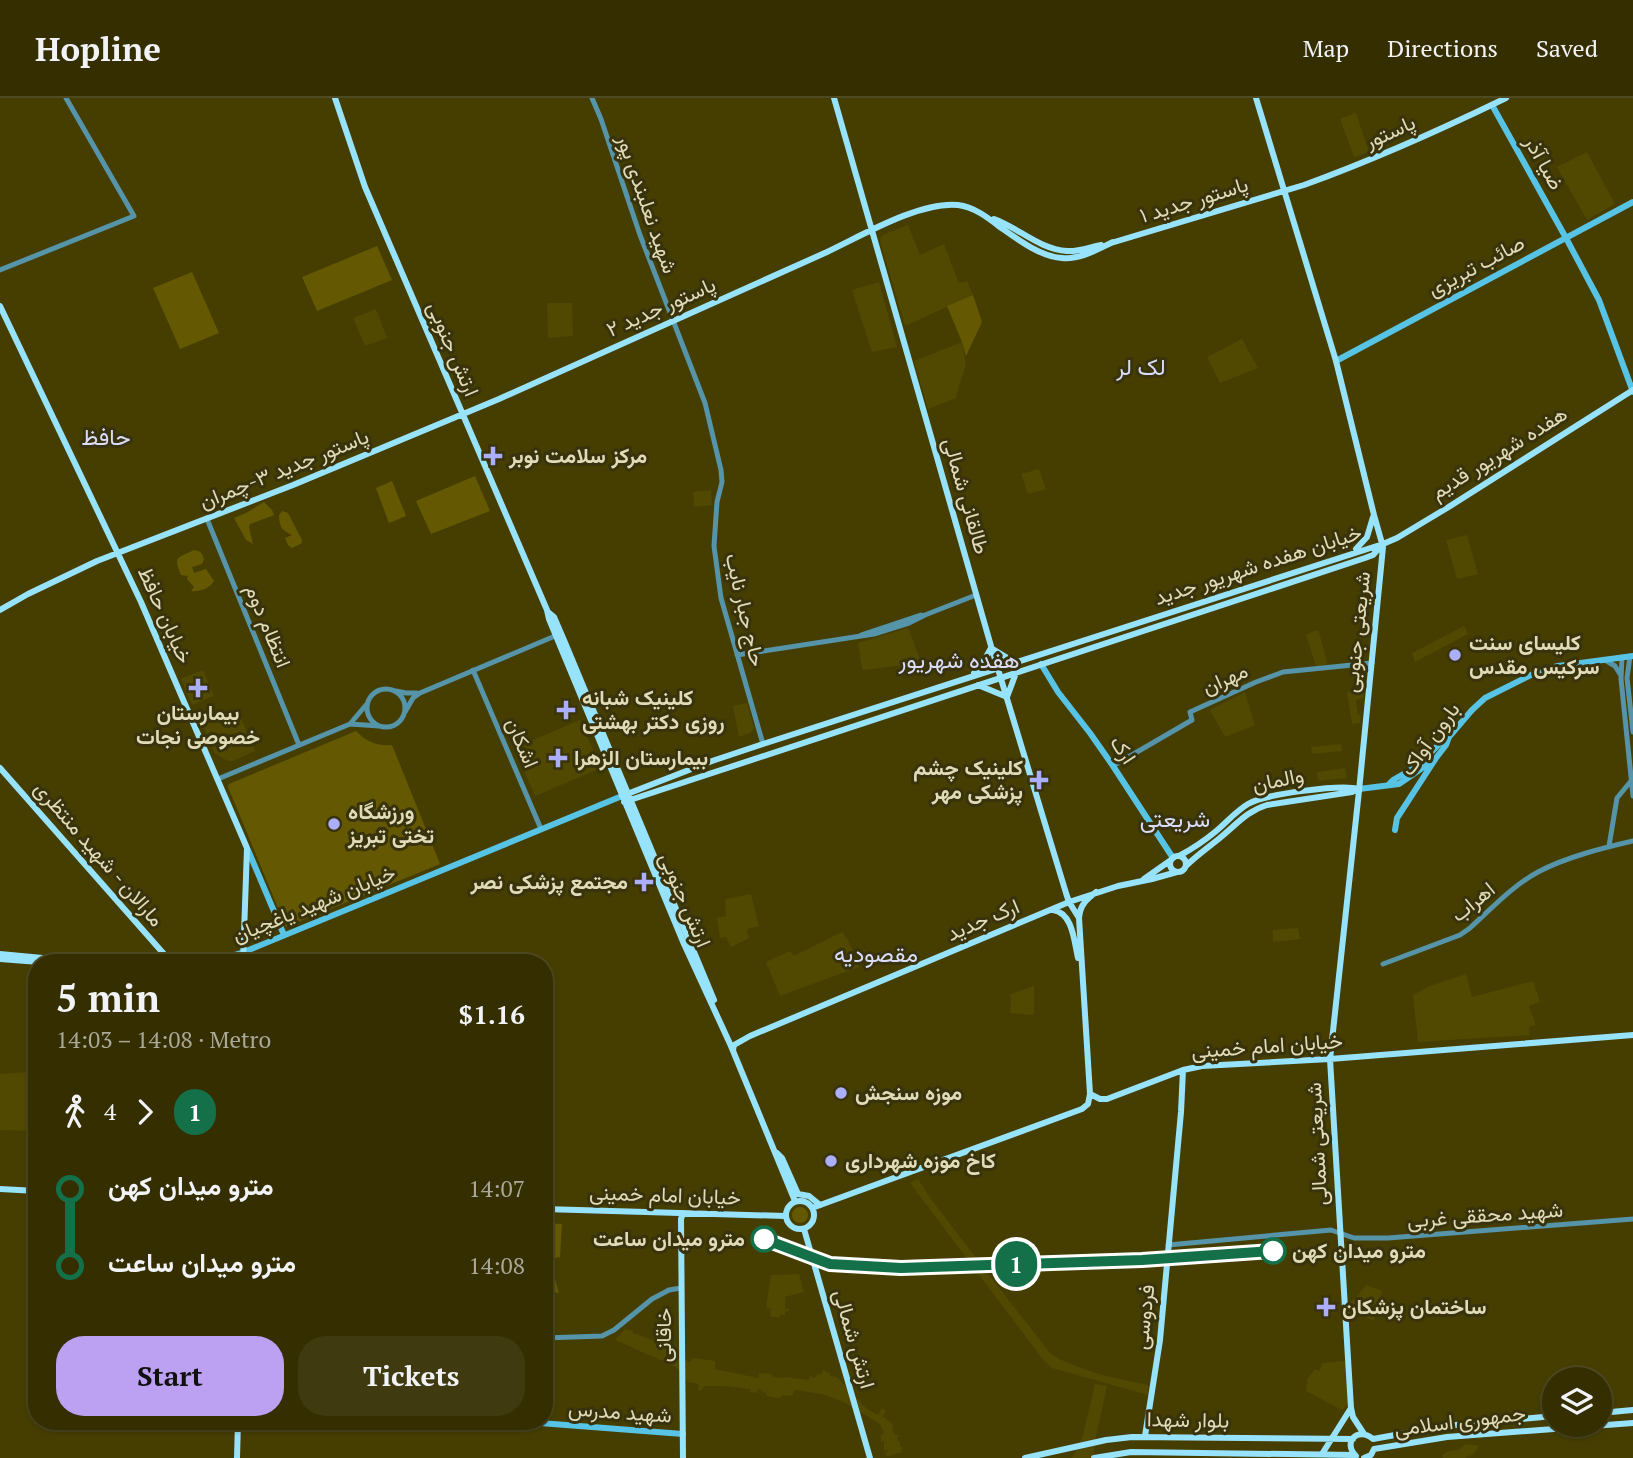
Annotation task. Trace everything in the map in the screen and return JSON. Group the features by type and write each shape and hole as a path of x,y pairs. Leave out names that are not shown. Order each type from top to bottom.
{"main road":[{"name":"ارتش جنوبی","path":"335,98 367,190 547,610 555,636 731,1040 736,1043"},
{"name":"طالقانی شمالی","path":"834,98 991,648 1069,902 1079,918"},
{"name":"شریعتی جنوبی","path":"1256,98 1336,361 1383,544 1360,789 1329,1059"},
{"name":"پاستور","path":"1286,190 1376,158 1506,98"},
{"name":"ضیا آذر","path":"1492,105 1599,300 1633,391"},
{"name":"پاستور جدید ۱","path":"872,230 939,206 964,206 1005,223 1049,248 1066,251 1114,243 1286,190"},
{"name":"صائب تبریزی","path":"1336,361 1633,202"},
{"name":"پاستور جدید ۲","path":"463,415 872,230"},
{"name":"خیابان حافظ","path":"0,306 154,629 247,848 244,952"},
{"name":"هفده شهریور قدیم","path":"1383,544 1447,508 1633,391"},
{"name":"پاستور جدید ۳-چمران","path":"0,610 118,552 208,519 463,415"},
{"path":"1351,552 1367,537 1374,515"},
{"name":"خیابان هفده شهریور جدید","path":"626,798 712,761 1351,552 1383,544"},
{"name":"خیابان هفده شهریور جدید","path":"626,798 714,772 1368,557 1383,544"},
{"name":"ارتش جنوبی","path":"547,610 554,617 684,944 734,1052 796,1201"},
{"path":"971,676 981,666 991,648 1014,662"},
{"name":"بارون آواک","path":"1395,831 1397,818 1449,737 1485,698 1537,671 1628,656"},
{"name":"ارک","path":"1041,664 1174,858"},
{"path":"978,685 1007,697 1016,673"},
{"name":"والمان","path":"1389,784 1419,765 1449,737"},
{"name":"والمان","path":"1139,882 1215,832 1253,801 1352,792 1394,785 1404,782 1436,758"},
{"path":"712,761 710,766 714,772"},
{"name":"مارالان - شهید منتظری","path":"0,768 164,954"},
{"name":"والمان","path":"1186,866 1249,812 1267,805 1326,793"},
{"name":"خیابان شهید یاغچیان","path":"238,954 541,829 626,798"},
{"path":"247,848 284,935"},
{"path":"1139,882 1182,871 1186,866 1185,859 1174,858 1172,869 1177,872"},
{"name":"ارک جدید","path":"736,1043 1069,902 1096,892 1139,882"},
{"path":"812,1208 1082,1109 1088,1104 1090,1094 1079,910 1096,892"},
{"path":"1051,910 1061,911 1066,915 1083,976"},
{"path":"0,956 28,960"},
{"path":"0,956 28,958"},
{"name":"خیابان امام خمینی","path":"1090,1094 1107,1099 1202,1066 1329,1059 1633,1035"},
{"path":"734,1052 736,1043"},
{"name":"شریعتی شمالی","path":"1329,1059 1351,1408 1353,1417 1364,1434"},
{"name":"فردوسی","path":"1145,1436 1160,1340 1183,1073"},
{"path":"774,1149 782,1158 798,1194 809,1196 820,1205"},
{"path":"0,1189 28,1191"},
{"path":"803,1201 812,1208 814,1219 810,1225 804,1229 790,1226 785,1216 789,1205 803,1201"},
{"name":"خیابان امام خمینی","path":"553,1209 682,1216 785,1216"},
{"name":"خاقانی","path":"682,1216 683,1458"},
{"name":"ارتش شمالی","path":"804,1229 870,1458"},
{"path":"1322,1454 1351,1408"},
{"path":"1612,1412 1633,1410"},
{"name":"جمهوری اسلامی","path":"1364,1434 1373,1439 1445,1426 1542,1417"},
{"path":"1479,1423 1481,1434"},
{"name":"جمهوری اسلامی","path":"1374,1453 1447,1437 1633,1423"},
{"name":"شهید مدرس","path":"553,1424 683,1434"},
{"path":"237,1458 239,1430"},
{"path":"1364,1434 1353,1439 1351,1449 1358,1457 1368,1457 1374,1453"},
{"name":"بلوار شهدا","path":"1025,1458 1106,1440 1145,1436 1353,1439"},
{"name":"بلوار شهدا","path":"1094,1458 1131,1452 1322,1454 1358,1457"}],"street":[{"path":"0,270 134,216 66,98"},
{"name":"شهید نعلبندی پور","path":"592,98 673,321"},
{"name":"حاج جبار نایب","path":"673,321 705,403 721,470 714,546 721,598 763,744"},
{"name":"انتظام دوم","path":"208,519 299,745"},
{"path":"737,655 867,636 909,623 976,595"},
{"path":"350,724 395,724 403,717 413,698 420,693 555,636"},
{"path":"1628,656 1623,678 1633,796"},
{"path":"1605,660 1615,666 1623,678 1633,732"},
{"name":"مهران","path":"1113,766 1192,720 1190,712 1256,682 1283,672 1372,663"},
{"name":"اشکان","path":"473,670 541,829"},
{"path":"218,779 350,724 376,691 382,689 420,693"},
{"path":"392,690 404,701 405,712"},
{"path":"367,704 368,715 379,726"},
{"path":"1609,846 1617,798 1632,781"},
{"name":"اهراب","path":"1383,964 1461,934 1539,871 1609,846 1633,841"},
{"name":"شهید محققی غربی","path":"1168,1245 1331,1230 1354,1238 1388,1238 1633,1219"},
{"path":"553,1338 602,1336 614,1330 652,1299 669,1290 681,1288"}],"shaded area":[{"path":"1356,113 1369,152 1354,157 1340,119"},
{"path":"1587,152 1615,204 1587,220 1557,167"},
{"path":"908,225 920,255 944,244 959,283 967,281 973,295 905,326 880,241 885,234"},
{"path":"377,246 392,280 317,311 302,277"},
{"path":"192,272 219,333 180,349 153,288"},
{"path":"879,282 897,347 872,352 852,290"},
{"path":"973,295 982,322 966,356 947,306"},
{"path":"547,303 572,303 573,336 548,338"},
{"path":"376,309 387,338 365,346 353,318"},
{"path":"1242,339 1258,368 1220,383 1207,357"},
{"path":"962,342 966,365 956,398 928,409 914,361"},
{"path":"1039,469 1046,489 1028,494 1021,474"},
{"path":"475,476 490,511 431,534 416,501"},
{"path":"392,481 406,516 389,523 376,488"},
{"path":"711,490 712,505 694,507 693,492"},
{"path":"264,502 274,515 250,524 253,544 246,540 234,518"},
{"path":"282,511 288,513 302,540 302,543 292,548 285,538 292,535 280,525 279,515"},
{"path":"1467,535 1478,574 1457,579 1446,540"},
{"path":"194,550 201,553 204,559 202,564 192,567 194,573 206,569 214,581 207,588 191,591 194,587 187,579 188,576 181,575 177,561"},
{"path":"1464,626 1468,634 1415,662 1412,653"},
{"path":"908,628 920,659 904,665 862,669 858,643"},
{"path":"1316,630 1319,632 1326,665 1316,666 1306,635"},
{"name":"بیمارستان خصوصی نجات","path":"203,670 214,696 192,705 181,679"},
{"path":"1364,690 1363,698 1356,700 1358,715 1361,715 1360,723 1352,724 1347,692"},
{"path":"1245,692 1255,725 1225,737 1210,710"},
{"path":"747,703 754,728 750,733 739,737 733,706"},
{"path":"238,711 255,751 228,761 214,753 203,725"},
{"name":"بیمارستان الزهرا","path":"580,720 601,768 535,796 514,748"},
{"path":"356,731 372,742 392,745 440,864 286,927 229,784"},
{"path":"1341,744 1342,751 1312,754 1311,747"},
{"path":"1345,768 1347,778 1318,781 1317,772"},
{"path":"751,894 759,926 747,929 749,938 731,947 726,937 720,938 717,918 726,916 725,899"},
{"path":"1298,928 1300,939 1273,942 1273,930"},
{"path":"842,932 859,967 780,996 766,962 790,951 794,956"},
{"path":"1466,974 1472,997 1533,981 1540,1002 1529,1006 1536,1025 1529,1027 1530,1035 1418,1042 1413,995 1430,986"},
{"path":"1034,986 1034,1015 1010,1013 1009,995"},
{"path":"28,1072 28,1131 0,1130 0,1074"},
{"path":"918,1179 1051,1354 1102,1375 1148,1385 1148,1395 1052,1368 1044,1361 910,1183"},
{"path":"797,1207 803,1207 808,1215 806,1221 797,1223 792,1218 792,1212"},
{"path":"553,1224 562,1224 560,1257 554,1258 553,1264"},
{"path":"553,1272 559,1293 553,1292"},
{"path":"799,1274 804,1292 785,1297 785,1308 789,1311 785,1312 785,1315 780,1315 779,1318 770,1316 771,1309 766,1308 771,1275"},
{"path":"1366,1285 1382,1291 1374,1321 1349,1310 1348,1303 1354,1300"},
{"path":"625,1329 673,1348 688,1362 694,1358 715,1361 715,1369 758,1378 759,1373 772,1374 772,1377 809,1380 810,1376 815,1378 817,1374 821,1375 823,1370 830,1373 830,1376 837,1377 867,1409 878,1415 882,1408 886,1411 883,1416 894,1426 895,1435 899,1435 897,1437 902,1447 901,1453 887,1457 885,1453 889,1451 884,1451 884,1441 881,1442 881,1435 884,1433 880,1424 844,1402 822,1394 795,1390 792,1396 782,1395 777,1398 766,1396 767,1387 765,1393 763,1390 757,1389 757,1393 750,1392 750,1389 724,1386 704,1386 701,1391 698,1390 699,1384 688,1382 676,1367 615,1340"},
{"path":"1346,1361 1348,1404 1342,1410 1306,1391 1307,1379 1315,1369 1319,1371 1323,1363"},
{"path":"1095,1384 1107,1386 1093,1458 1072,1458 1083,1435"},
{"path":"1466,1444 1478,1446 1474,1454 1464,1458 1443,1458 1442,1455 1458,1450"}],"metro line":[{"name":"1","path":"764,1239 830,1264 901,1268 1142,1260 1273,1251"}],"place":[{"name":"مرکز سلامت نوبر","path":"493,456"},
{"name":"کلیسای سنت سرکیس مقدس","path":"1455,655"},
{"name":"بیمارستان خصوصی نجات","path":"198,688"},
{"name":"کلینیک شبانه روزی دکتر بهشتی","path":"566,710"},
{"name":"بیمارستان الزهرا","path":"558,758"},
{"name":"کلینیک چشم پزشکی مهر","path":"1039,780"},
{"name":"ورزشگاه تختی تبریز","path":"334,824"},
{"name":"مجتمع پزشکی نصر","path":"644,882"},
{"name":"موزه سنجش","path":"841,1093"},
{"name":"کاخ موزه شهرداری","path":"831,1161"},
{"name":"مترو میدان ساعت","path":"764,1239"},
{"name":"مترو میدان کهن","path":"1273,1251"},
{"name":"ساختمان پزشکان","path":"1326,1307"}],"district":[{"name":"لک لر","path":"1141,367"},
{"name":"حافظ","path":"106,437"},
{"name":"هفده شهریور","path":"959,660"},
{"name":"شریعتی","path":"1175,819"},
{"name":"مقصودیه","path":"876,954"}]}
